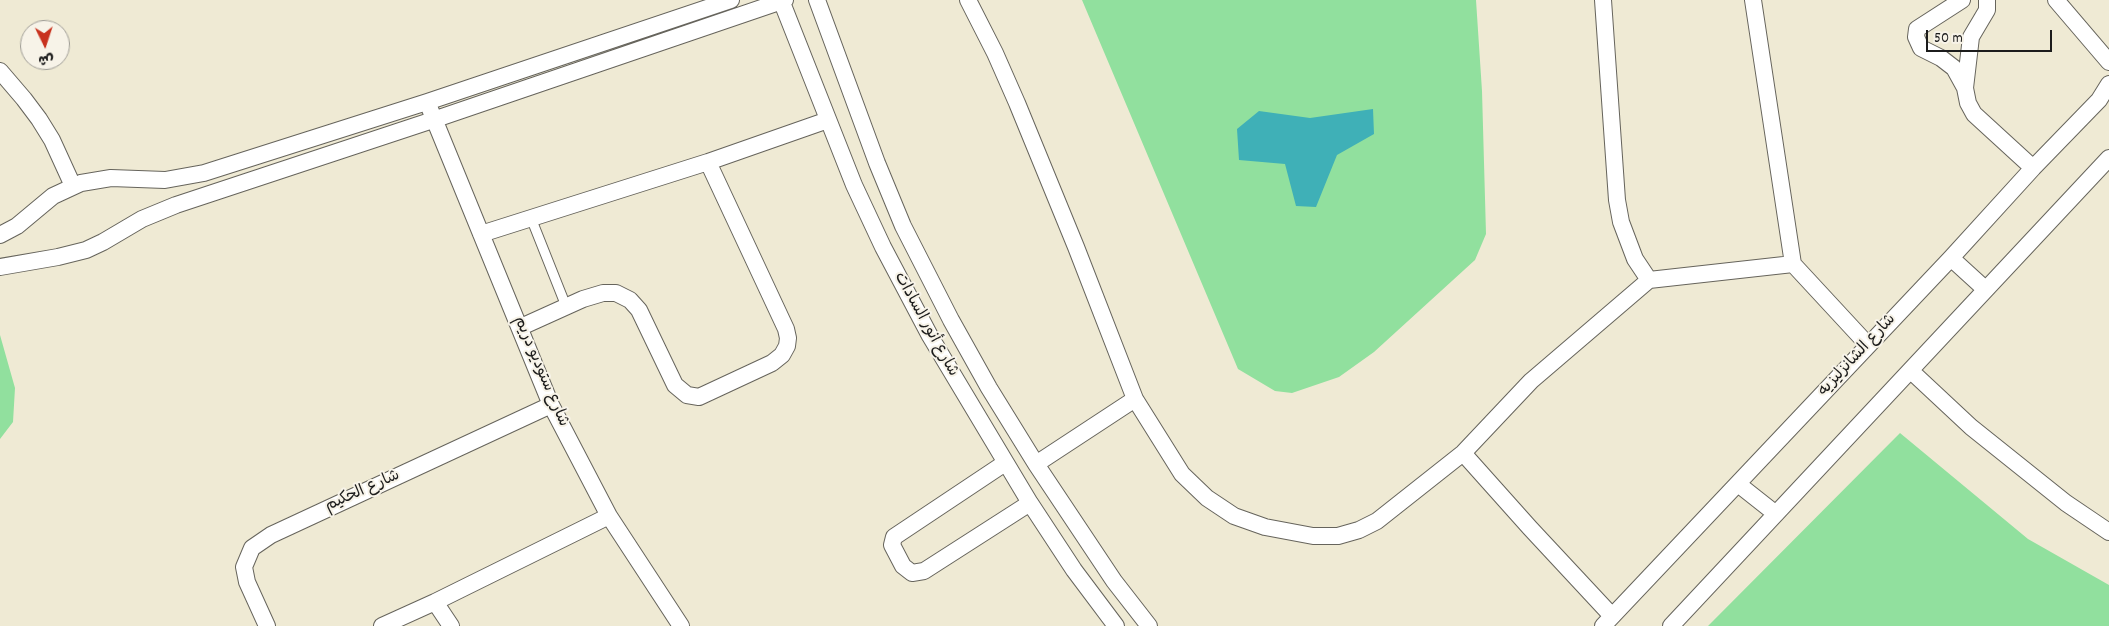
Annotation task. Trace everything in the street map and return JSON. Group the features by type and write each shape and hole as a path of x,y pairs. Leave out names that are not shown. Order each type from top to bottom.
{"street":[{"path":"0,235 17,226 54,196 73,186 96,179 165,180 204,173 428,102 731,0"},
{"path":"0,267 86,250 142,219 176,204 433,120 782,0"},
{"name":"شارع أنور السادات","path":"782,0 854,185 883,247 930,336 1004,463 1074,570 1116,626"},
{"name":"شارع أنور السادات","path":"817,0 860,121 903,226 950,320 1036,464 1114,581 1149,626"},
{"path":"968,0 995,53 1017,103 1135,399 1182,474 1207,498 1234,516 1265,527 1313,536 1338,536 1358,530 1377,521 1463,453 1531,381 1649,280 1793,264"},
{"path":"1603,0 1617,200 1622,222 1635,259 1649,280"},
{"path":"1753,0 1793,264 1868,345"},
{"path":"1962,0 1917,29 1916,36 1921,48 1941,58 1954,68 1965,88"},
{"path":"1987,0 1988,10 1970,37 1965,88 1968,103 1974,114 2032,168"},
{"path":"2056,0 2109,62"},
{"path":"0,71 24,99 43,126 60,155 73,186"},
{"name":"شارع الشانزليزيه","path":"1608,621 1951,258 2032,168 2104,104 2109,84"},
{"name":"شارع ستوديو دريم","path":"428,102 433,120 551,405 609,516 681,626"},
{"path":"481,234 708,162 828,120"},
{"path":"1671,626 2109,158"},
{"path":"520,327 566,306 603,293 616,293 630,300 639,310 675,385 688,395 699,397 772,363 782,355 788,346 786,329 708,162"},
{"path":"1951,258 1985,289"},
{"path":"1911,371 1971,427 2066,503 2109,532"},
{"path":"1036,464 1135,399"},
{"name":"شارع الحكيم","path":"266,626 246,582 244,567 252,548 271,535 551,405"},
{"path":"1463,453 1530,528 1608,621"},
{"path":"1004,463 894,537 892,545 903,566 912,573 924,571 1030,503"},
{"path":"1738,484 1776,514"},
{"path":"382,626 435,602 609,516"},
{"path":"435,602 451,626"}],"lane":[{"path":"532,218 566,306"}],"green space":[{"path":"1082,0 1476,0 1482,91 1486,234 1475,260 1374,352 1339,377 1292,393 1275,391 1238,369"},
{"path":"0,335 15,388 13,422 0,439"},
{"path":"1900,433 2028,539 2109,585 2109,626 1708,626"}],"water":[{"path":"1373,109 1374,134 1337,155 1316,207 1296,206 1285,164 1239,160 1237,129 1259,111 1310,118"}]}
